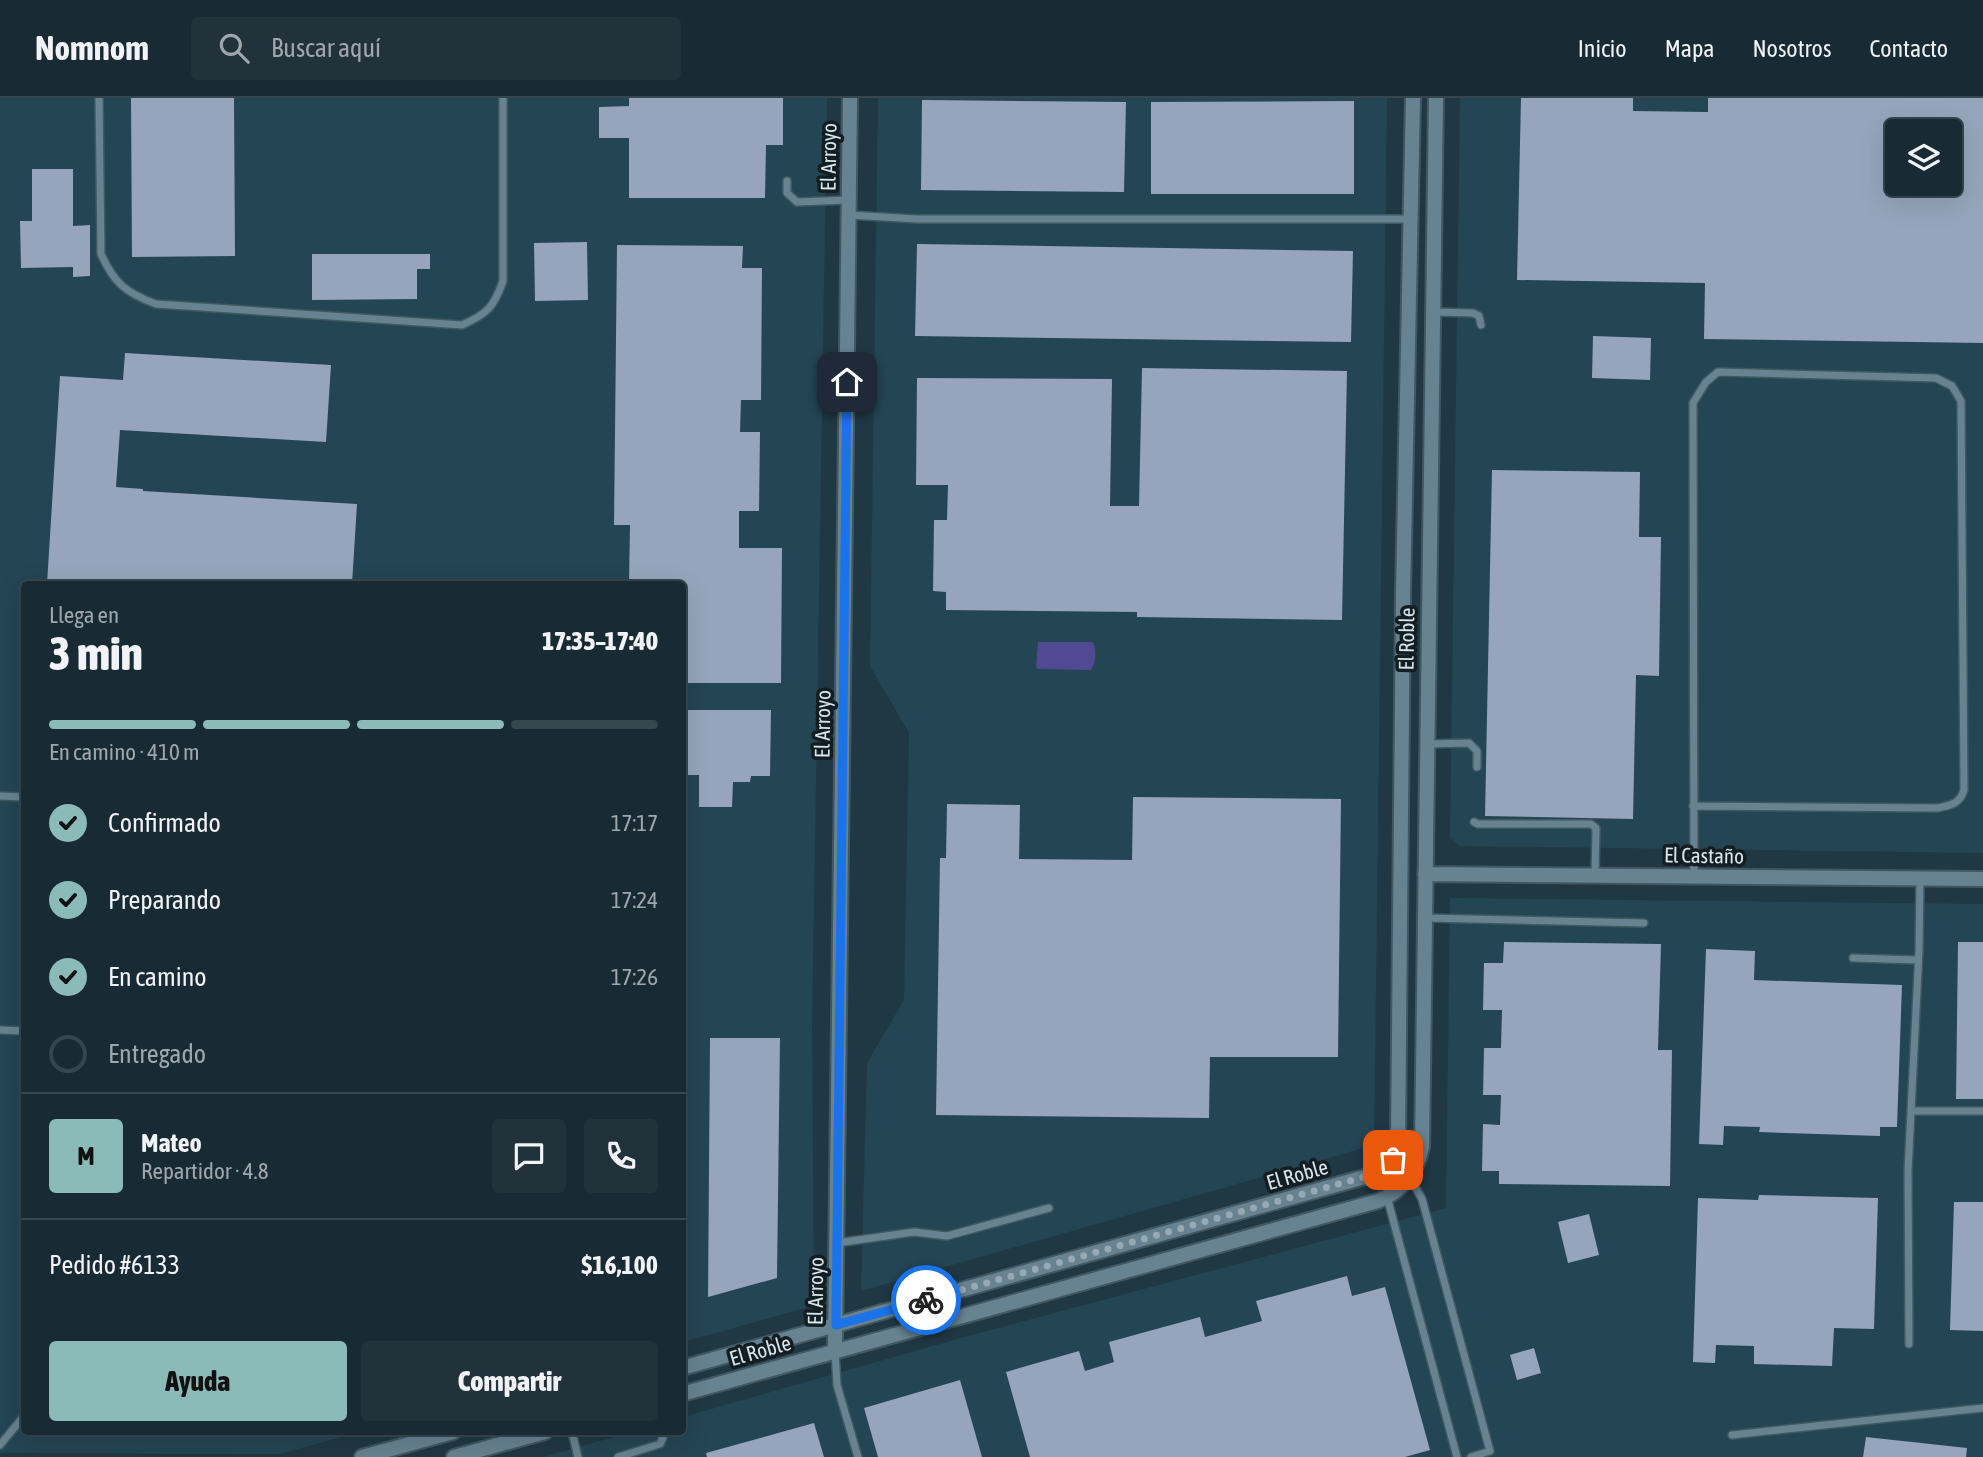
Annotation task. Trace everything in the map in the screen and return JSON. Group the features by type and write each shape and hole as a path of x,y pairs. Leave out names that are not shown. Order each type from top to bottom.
{"street":[{"name":"El Arroyo","path":"835,1350 850,98"},
{"name":"El Roble","path":"686,1366 1378,1173 1393,1160 1398,1144 1403,595 1413,98"},
{"name":"El Roble","path":"686,1393 1387,1197 1410,1178 1416,1168 1422,1147 1436,98"},
{"path":"1403,595 1428,595"},
{"name":"El Castaño","path":"1425,874 1983,879"},
{"path":"1393,1160 1410,1178"},
{"path":"362,1457 442,1435"},
{"path":"454,1457 534,1435"}],"lane":[{"path":"99,98 101,254 110,274 122,288 156,304 462,325 488,311 498,297 503,281 503,98"},
{"path":"787,181 787,192 797,202 849,207 917,219 1412,219"},
{"path":"1433,312 1473,313 1479,316 1481,325"},
{"path":"1693,806 1938,807 1953,805 1962,798 1961,401 1952,386 1936,378 1718,372 1706,382 1693,403 1693,806 1694,876"},
{"path":"1426,744 1469,743 1477,751 1477,768"},
{"path":"0,796 21,797"},
{"path":"1474,822 1591,824 1596,828 1595,875"},
{"path":"1909,1344 1908,1171 1919,961 1920,879"},
{"path":"1425,918 1644,923"},
{"path":"1853,958 1919,961"},
{"path":"0,1030 21,1031"},
{"path":"1911,1111 1983,1111"},
{"path":"1410,1178 1422,1199 1490,1451 1471,1457"},
{"path":"1387,1197 1457,1457"},
{"path":"837,1243 914,1232 947,1236 1049,1208"},
{"path":"835,1350 837,1385 858,1457"},
{"path":"1732,1435 1983,1408"},
{"path":"0,1445 21,1420"},
{"path":"573,1435 578,1457"},
{"path":"618,1457 660,1444 662,1435"}],"shaded area":[{"path":"0,98 827,98 812,1025 814,1295 805,1308 686,1341 686,581 21,581 21,1435 350,1435 279,1454 0,1453"},
{"path":"878,98 1387,98 1374,1145 861,1291 867,1063 904,1000 909,733 870,666"},
{"path":"1460,98 1983,98 1983,853 1460,846 1450,838"},
{"path":"1038,642 1092,642 1095,651 1093,667 1091,670 1038,669"},
{"path":"1450,898 1983,904 1983,1457 543,1457 621,1435 686,1435 686,1416 961,1338 1446,1208"}],"building":[{"path":"131,98 234,98 235,256 132,257"},
{"path":"629,98 783,98 783,145 766,145 765,198 629,198 629,138 599,138 599,107 629,106"},
{"path":"1521,98 1633,98 1633,111 1708,112 1708,98 1983,98 1983,343 1704,339 1705,283 1517,280"},
{"path":"922,100 1126,102 1124,192 921,190"},
{"path":"1354,101 1354,194 1151,194 1151,102"},
{"path":"32,169 73,169 73,226 90,225 90,276 73,277 73,267 21,268 20,221 32,221"},
{"path":"587,242 588,300 535,301 534,243"},
{"path":"917,244 1353,251 1351,342 915,336"},
{"path":"617,245 743,246 742,268 762,268 761,400 741,400 740,432 760,432 759,511 739,511 739,548 782,548 781,683 686,683 686,581 629,581 630,525 614,525"},
{"path":"312,254 430,254 430,269 417,269 417,299 312,300"},
{"path":"1593,336 1651,338 1650,380 1592,378"},
{"path":"125,353 331,365 326,442 120,430 116,487 357,504 352,581 47,581 60,376 123,380"},
{"path":"1142,368 1347,371 1342,620 1137,617 1137,612 946,610 946,592 933,591 934,520 947,520 948,485 916,485 917,378 1112,379 1110,506 1139,506"},
{"path":"1492,470 1640,472 1639,537 1661,537 1659,676 1636,675 1633,819 1485,816"},
{"path":"686,710 771,710 770,776 751,776 750,782 733,782 732,807 699,807 699,775 686,775"},
{"path":"1133,797 1341,799 1338,1057 1210,1057 1209,1118 936,1115 940,858 946,858 947,804 1020,805 1019,859 1132,860"},
{"path":"1504,942 1661,944 1658,1050 1672,1050 1670,1186 1499,1184 1499,1171 1482,1171 1483,1124 1500,1125 1501,1095 1483,1095 1484,1048 1501,1048 1502,1010 1483,1010 1484,963 1503,963"},
{"path":"1958,942 1983,942 1983,1099 1956,1099"},
{"path":"1706,949 1755,951 1754,980 1902,985 1897,1127 1880,1127 1880,1136 1759,1132 1760,1127 1724,1126 1723,1145 1699,1144"},
{"path":"710,1038 780,1038 777,1278 708,1297"},
{"path":"1759,1195 1878,1198 1874,1329 1834,1328 1832,1366 1754,1364 1754,1346 1716,1345 1715,1363 1693,1362 1698,1198 1758,1200"},
{"path":"1954,1202 1983,1202 1983,1331 1950,1330"},
{"path":"1589,1214 1599,1255 1568,1263 1558,1222"},
{"path":"1347,1276 1352,1296 1385,1287 1430,1450 1405,1457 1030,1457 1006,1372 1079,1351 1085,1371 1114,1362 1109,1342 1200,1317 1205,1337 1262,1321 1256,1301"},
{"path":"1534,1348 1541,1373 1517,1380 1510,1355"},
{"path":"960,1380 982,1457 878,1457 864,1408"},
{"path":"814,1423 824,1457 707,1457 706,1453"},
{"path":"1866,1437 1967,1448 1966,1457 1863,1457"}],"way so far":[{"path":"926,1300 1378,1173 1393,1160"}],"route":[{"path":"847,382 836,1325 926,1300"}]}
